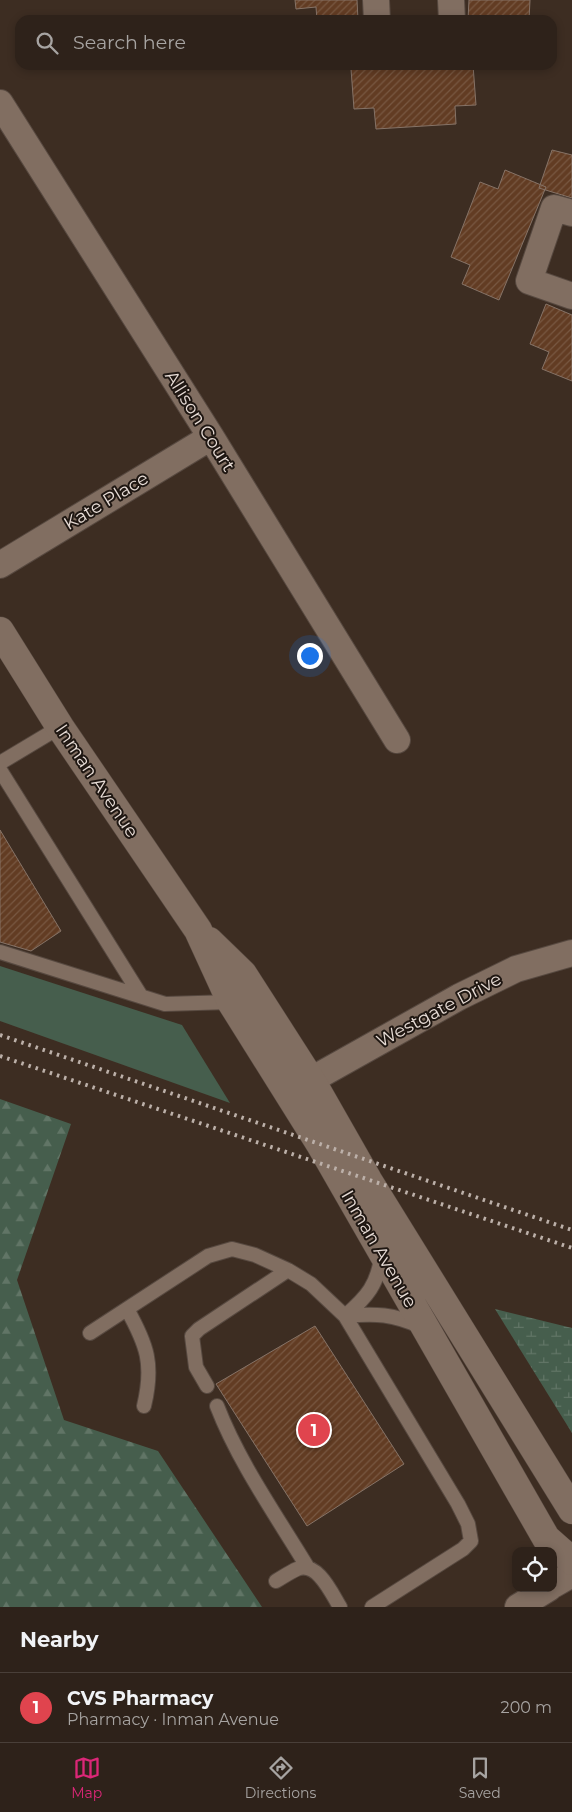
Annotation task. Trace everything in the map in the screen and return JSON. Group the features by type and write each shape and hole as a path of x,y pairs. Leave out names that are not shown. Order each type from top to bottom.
{"main road":[{"name":"Inman Avenue","path":"0,630 60,727 198,930 231,1002 320,1144 546,1538 572,1561"},
{"name":"Inman Avenue","path":"198,930 243,974 311,1080 373,1188 572,1510"}],"street":[{"path":"376,0 377,15"},
{"path":"451,0 452,15"},
{"name":"Allison Court","path":"0,103 211,437 397,740"},
{"path":"572,213 554,208 529,281 572,296"},
{"name":"Kate Place","path":"0,565 211,437"},
{"name":"Westgate Drive","path":"311,1080 459,997 508,973 572,953"},
{"path":"557,1583 572,1574"},
{"path":"518,1607 542,1592"}],"lane":[{"path":"0,764 60,727"},
{"path":"0,770 141,996"},
{"path":"0,952 165,1004 231,1002"},
{"path":"90,1333 208,1256 232,1249 255,1255 288,1270 311,1284 345,1316 458,1504 468,1524 471,1541 463,1549 372,1607"},
{"path":"345,1316 370,1291 376,1281 382,1254"},
{"path":"207,1386 196,1367 192,1336 200,1328 288,1270"},
{"path":"127,1309 147,1352 149,1376 144,1406"},
{"path":"345,1316 371,1313 394,1316 425,1329"},
{"path":"217,1406 226,1430 241,1457 308,1568 318,1575 340,1607"},
{"path":"276,1581 298,1568 308,1568"}],"green space":[{"path":"0,966 182,1025 230,1103 0,1021"},
{"path":"0,1099 71,1124 17,1280 64,1420 158,1451 262,1607 0,1607"},
{"path":"495,1309 572,1328 572,1433"}],"building":[{"path":"295,0 357,0 358,15 317,15 316,7 296,9"},
{"path":"469,0 530,0 529,15 468,15"},
{"path":"351,70 473,70 476,105 455,106 456,124 376,129 374,108 354,109"},
{"path":"552,150 572,155 572,198 539,188"},
{"path":"505,170 546,187 499,300 462,284 470,265 451,257 480,182 498,189"},
{"path":"546,304 572,315 572,381 542,369 549,352 530,344"},
{"path":"0,830 61,931 31,951 0,942"},
{"path":"315,1326 404,1464 307,1526 216,1384"}],"railway":[{"path":"0,1035 572,1230"},
{"path":"0,1056 572,1248"}],"place":[{"name":"CVS Pharmacy","path":"314,1430"}]}
